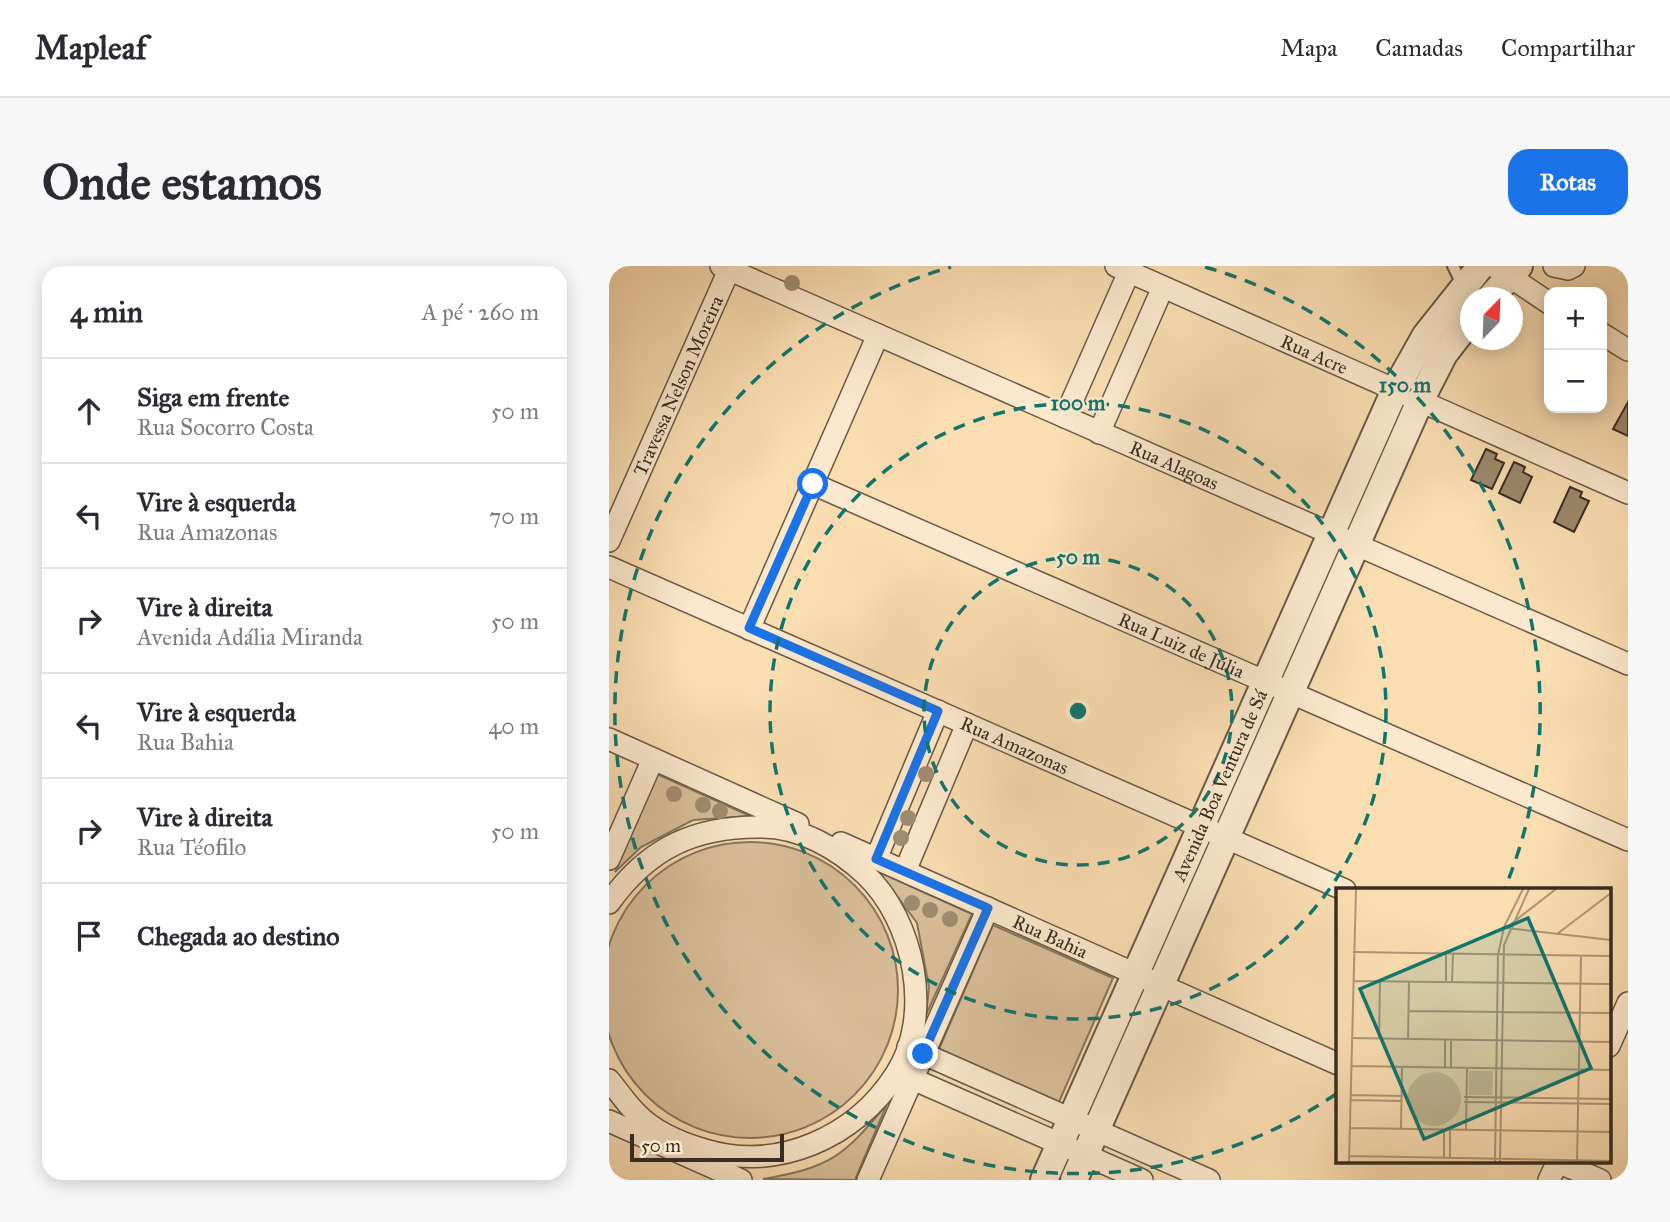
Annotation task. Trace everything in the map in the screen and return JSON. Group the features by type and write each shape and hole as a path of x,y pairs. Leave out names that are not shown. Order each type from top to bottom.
{"street":[{"name":"Avenida Boa Ventura de Sá","path":"1044,1180 1395,390 1458,276 1481,266"},
{"path":"1554,266 1568,269 1574,266"},
{"name":"Rua Alagoas","path":"725,268 1628,664"},
{"name":"Travessa Nelson Moreira","path":"609,541 725,268"},
{"path":"1065,417 1123,269"},
{"name":"Rua Acre","path":"1123,269 1628,493"},
{"path":"1497,287 1507,270 1544,299"},
{"path":"1099,433 1163,287"},
{"name":"Avenida Boa Ventura de Sá","path":"1075,1180 1420,401 1444,354 1460,333"},
{"path":"749,628 878,335"},
{"path":"1607,337 1628,350"},
{"name":"Rua Luiz de Júlia","path":"813,484 1628,840"},
{"name":"Rua Amazonas","path":"609,567 1341,888"},
{"path":"876,859 938,711"},
{"path":"905,871 967,724"},
{"name":"Rua Bahia","path":"609,739 811,833 905,871 1336,1063"},
{"path":"609,859 653,759"},
{"path":"609,903 625,880 655,854 691,836 730,827 811,833 847,857 878,886 901,922 914,963 915,1050"},
{"path":"868,1180 915,1050 988,908"},
{"path":"1611,1040 1622,1009"},
{"path":"915,1050 1209,1180"},
{"path":"905,1076 1142,1180"},
{"path":"609,1080 637,1114 675,1146 726,1157 778,1156 826,1140 867,1110 905,1076"},
{"path":"609,1121 675,1146 736,1179"},
{"path":"1555,1166 1600,1180"}],"shaded area":[{"path":"657,774 750,816 693,820 641,847 615,872"},
{"path":"735,842 765,842 793,848 820,859 844,875 865,896 881,920 892,947 898,990 892,1033 881,1060 865,1084 844,1105 820,1121 793,1132 765,1138 735,1138 707,1132 680,1121 656,1105 635,1084 619,1060 608,1033 602,1005 602,975 608,947 619,920 635,896 656,875 680,859 707,848"},
{"path":"879,872 972,914 926,1015 929,987 917,923"},
{"path":"993,925 1113,978 1059,1102 939,1049"},
{"path":"887,1104 855,1180 763,1179 805,1170 834,1157 859,1136"}],"building":[{"path":"1628,402 1628,436 1613,429"},
{"path":"1486,449 1497,454 1495,459 1504,463 1492,489 1471,480"},
{"path":"1514,462 1525,467 1523,472 1532,477 1520,503 1499,493"},
{"path":"1570,487 1582,492 1580,497 1589,501 1574,532 1554,522"}],"route":[{"path":"813,484 749,628 938,711 876,859 988,908 923,1054"}]}
